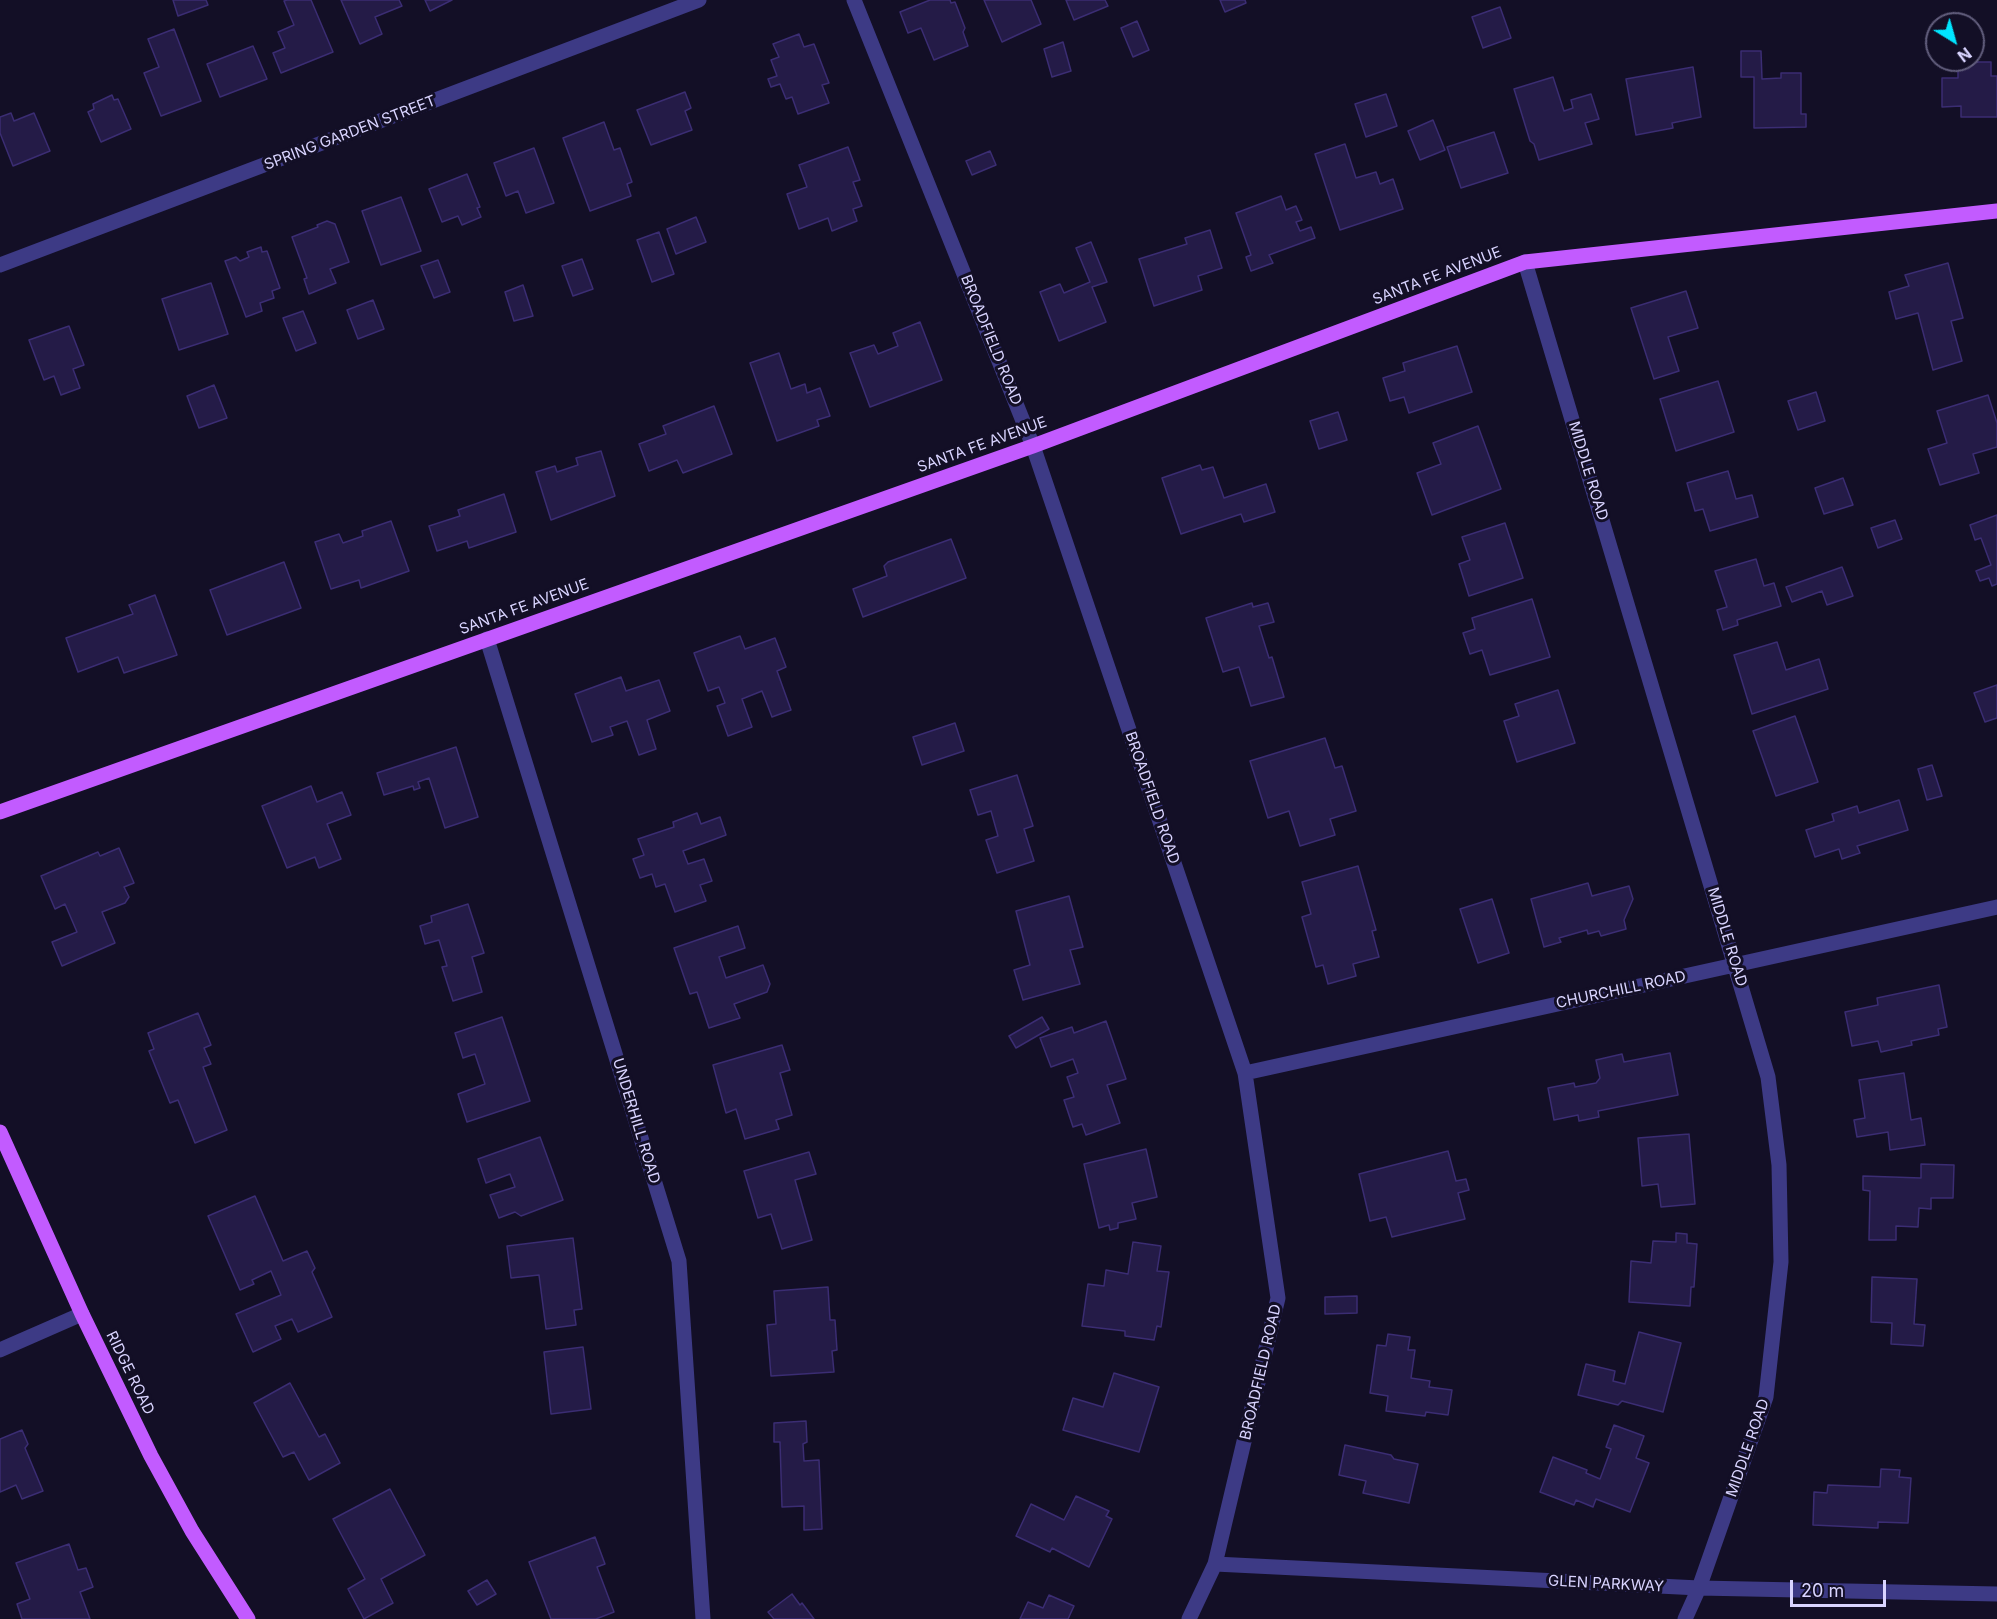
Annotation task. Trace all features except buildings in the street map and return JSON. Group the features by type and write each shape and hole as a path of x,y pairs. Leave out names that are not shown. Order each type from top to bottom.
{"main road":[{"name":"SANTA FE AVENUE","path":"0,812 1034,446 1525,262 1997,211"},
{"name":"RIDGE ROAD","path":"0,1132 82,1314 169,1490 248,1619"}],"street":[{"name":"SPRING GARDEN STREET","path":"0,265 699,0"},
{"name":"BROADFIELD ROAD","path":"854,0 1034,446 1245,1072 1278,1298 1215,1564 1189,1619"},
{"name":"MIDDLE ROAD","path":"1525,262 1768,1077 1779,1166 1781,1263 1766,1398 1699,1588 1685,1619"},
{"name":"UNDERHILL ROAD","path":"487,639 679,1260 703,1619"},
{"name":"CHURCHILL ROAD","path":"1245,1072 1997,907"},
{"path":"0,1350 82,1314"},
{"name":"GLEN PARKWAY","path":"1215,1564 1699,1588 1997,1594"}]}
